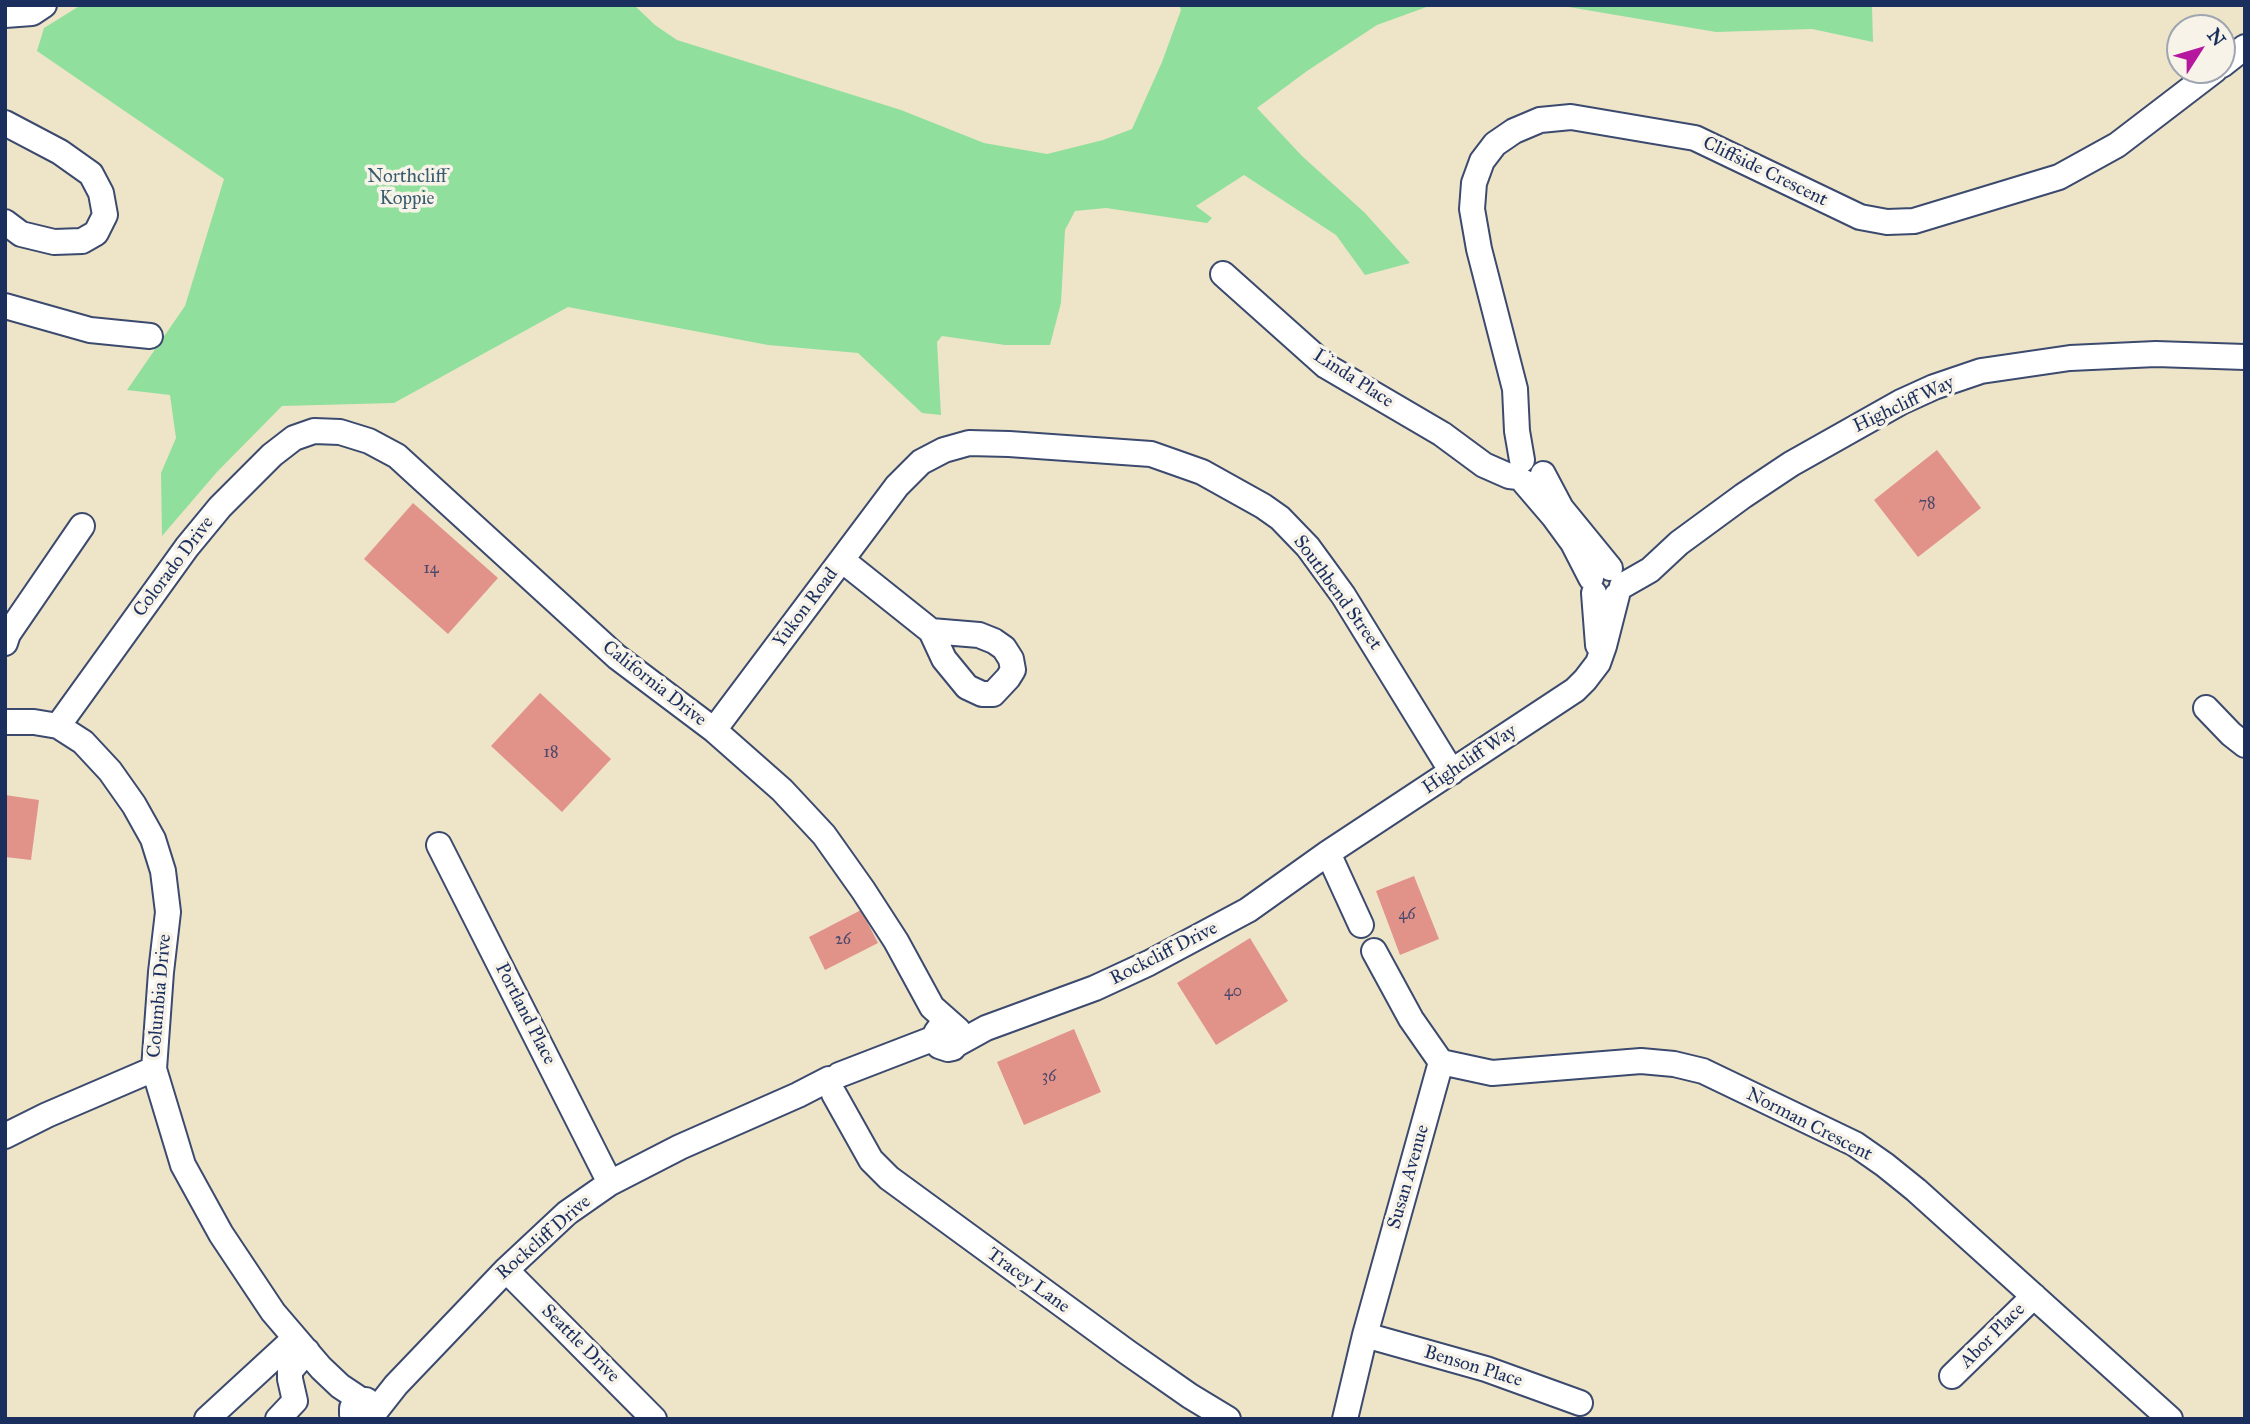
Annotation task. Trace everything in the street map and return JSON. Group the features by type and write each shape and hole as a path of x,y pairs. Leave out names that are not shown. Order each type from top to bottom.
{"street":[{"path":"5,15 32,13 44,5"},
{"name":"Cliffside Crescent","path":"1609,582 1561,508 1527,469 1529,414 1515,389 1479,249 1472,209 1474,183 1482,162 1495,144 1514,131 1540,120 1571,117 1695,138 1860,217 1887,222 1914,221 2059,177 2117,145 2197,84"},
{"path":"5,123 60,152 91,174 101,193 104,215 96,233 82,242 54,242 21,234 5,222"},
{"name":"Linda Place","path":"1223,274 1326,366 1459,446 1484,465 1509,476 1527,469"},
{"path":"5,306 90,330 150,336"},
{"name":"Highcliff Way","path":"1328,853 1575,690 1593,670 1604,646 1609,582 1650,570 1679,543 1743,496 1853,428 1934,387 1982,371 2019,364 2105,355 2245,357"},
{"name":"Colorado Drive","path":"58,726 187,547 220,507 272,455 294,438 314,431"},
{"name":"California Drive","path":"314,431 340,432 369,441 397,456 617,657 714,730 782,790 824,835 863,890 896,941 944,1032"},
{"name":"Southbend Street","path":"897,486 921,462 944,450 969,443 1151,454 1202,472 1264,506 1280,518 1308,547 1370,637 1452,772"},
{"name":"Yukon Road","path":"714,730 897,486"},
{"path":"5,643 8,634 82,526"},
{"path":"842,559 931,632"},
{"path":"2206,708 2245,745"},
{"name":"Columbia Drive","path":"5,722 34,722 58,726 83,742 110,771 153,839 163,871 168,912 154,1069 183,1165 221,1234 274,1312 360,1411"},
{"name":"Portland Place","path":"439,845 610,1184"},
{"path":"1328,853 1361,925"},
{"name":"Rockcliff Drive","path":"360,1411 396,1385 506,1270 568,1213 610,1184 680,1147 798,1095 838,1086 944,1032 985,1028 1095,988 1149,963 1248,910 1328,853"},
{"path":"1374,951 1410,1019 1441,1062"},
{"name":"Norman Crescent","path":"1441,1062 1492,1073 1641,1061 1674,1064 1703,1071 1855,1144 1885,1165 2170,1419"},
{"name":"Susan Avenue","path":"1345,1419 1365,1335 1441,1062"},
{"path":"5,1136 154,1069"},
{"name":"Tracey Lane","path":"838,1086 849,1119 871,1160 900,1187 1126,1352 1228,1419"},
{"name":"Seattle Drive","path":"506,1270 654,1419"},
{"name":"Abor Place","path":"1952,1376 2034,1296"},
{"name":"Benson Place","path":"1365,1335 1496,1372 1580,1403"},
{"path":"206,1419 301,1344"},
{"path":"278,1419 295,1401 289,1379 301,1344"}],"green space":[{"name":"Northcliff Koppie","path":"81,5 634,5 655,25 677,40 901,110 984,143 1047,154 1103,140 1132,129 1162,62 1181,10 1179,5 1432,5 1377,25 1257,108 1302,156 1365,213 1410,263 1365,275 1336,235 1244,175 1196,206 1212,218 1207,223 1106,208 1075,211 1065,230 1061,303 1050,345 1005,345 942,336 937,342 941,415 922,413 858,353 768,345 568,307 394,403 282,406 217,472 162,536 161,473 176,438 170,395 127,390 185,306 224,179 37,51 44,28"},
{"path":"1557,5 1872,5 1873,42 1812,29 1716,32"}],"building":[{"path":"1937,450 1981,508 1918,557 1874,500"},
{"path":"413,503 498,578 448,634 364,559"},
{"path":"540,693 611,759 562,812 491,746"},
{"path":"5,795 39,800 31,860 5,857"},
{"path":"1414,876 1439,939 1400,955 1376,891"},
{"path":"861,910 878,943 825,970 809,937"},
{"path":"1250,938 1288,1001 1216,1045 1177,983"},
{"path":"1074,1029 1101,1092 1024,1125 997,1062"}]}
